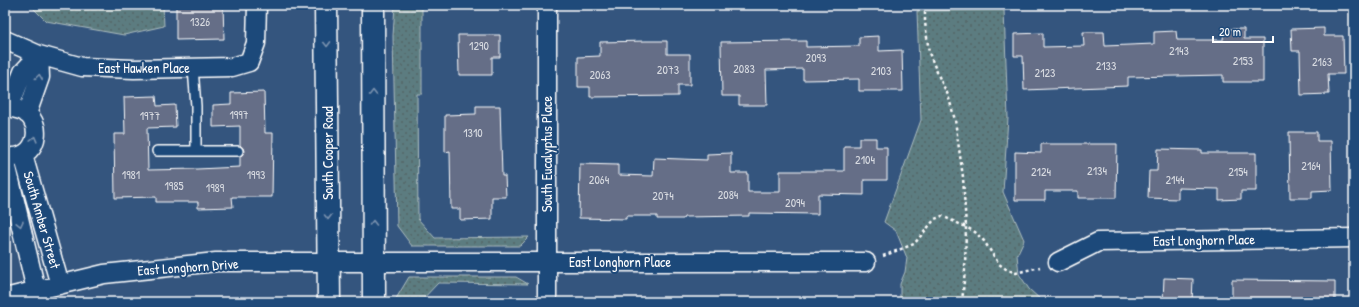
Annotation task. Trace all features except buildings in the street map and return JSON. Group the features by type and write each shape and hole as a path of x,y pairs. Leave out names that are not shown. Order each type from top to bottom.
{"main road":[{"name":"South Cooper Road","path":"326,5 328,302"},
{"path":"373,5 374,302"}],"street":[{"name":"East Hawken Place","path":"39,55 82,67 134,69 232,67 249,62 256,43 257,5"},
{"name":"South Eucalyptus Place","path":"547,5 547,302"},
{"path":"5,40 39,55"},
{"path":"39,55 40,77 27,114 19,110 7,109 23,72 39,55"},
{"name":"South Amber Street","path":"27,114 34,121 36,131 35,140 31,149 23,155 14,158 5,158 36,290"},
{"name":"South Amber Street","path":"23,155 60,285"},
{"name":"East Longhorn Place","path":"1058,262 1098,242 1354,238"},
{"name":"East Longhorn Drive","path":"5,298 104,274 216,262 373,262"},
{"name":"East Longhorn Place","path":"373,262 866,262"}],"lane":[{"path":"193,68 196,106 196,151"},
{"path":"157,151 238,151"}],"path":[{"path":"925,5 925,22 929,53 948,95 955,120 963,177 966,227 965,270 962,302"},
{"path":"866,262 914,244 935,219 942,216 975,232 984,241 999,264 1016,273 1058,262"}],"green space":[{"path":"30,5 163,5 164,26 124,35 46,21"},
{"path":"395,5 422,5 422,94 417,94 418,219 435,238 529,237 520,246 412,246 397,226 393,36"},
{"path":"1004,10 1008,118 1003,192 1024,240 1017,255 1019,274 1029,289 1041,300 1051,302 900,302 900,284 905,272 907,258 896,231 884,222 921,120 917,11"},
{"path":"409,277 516,277 528,284 438,283 420,302 394,302"}]}
